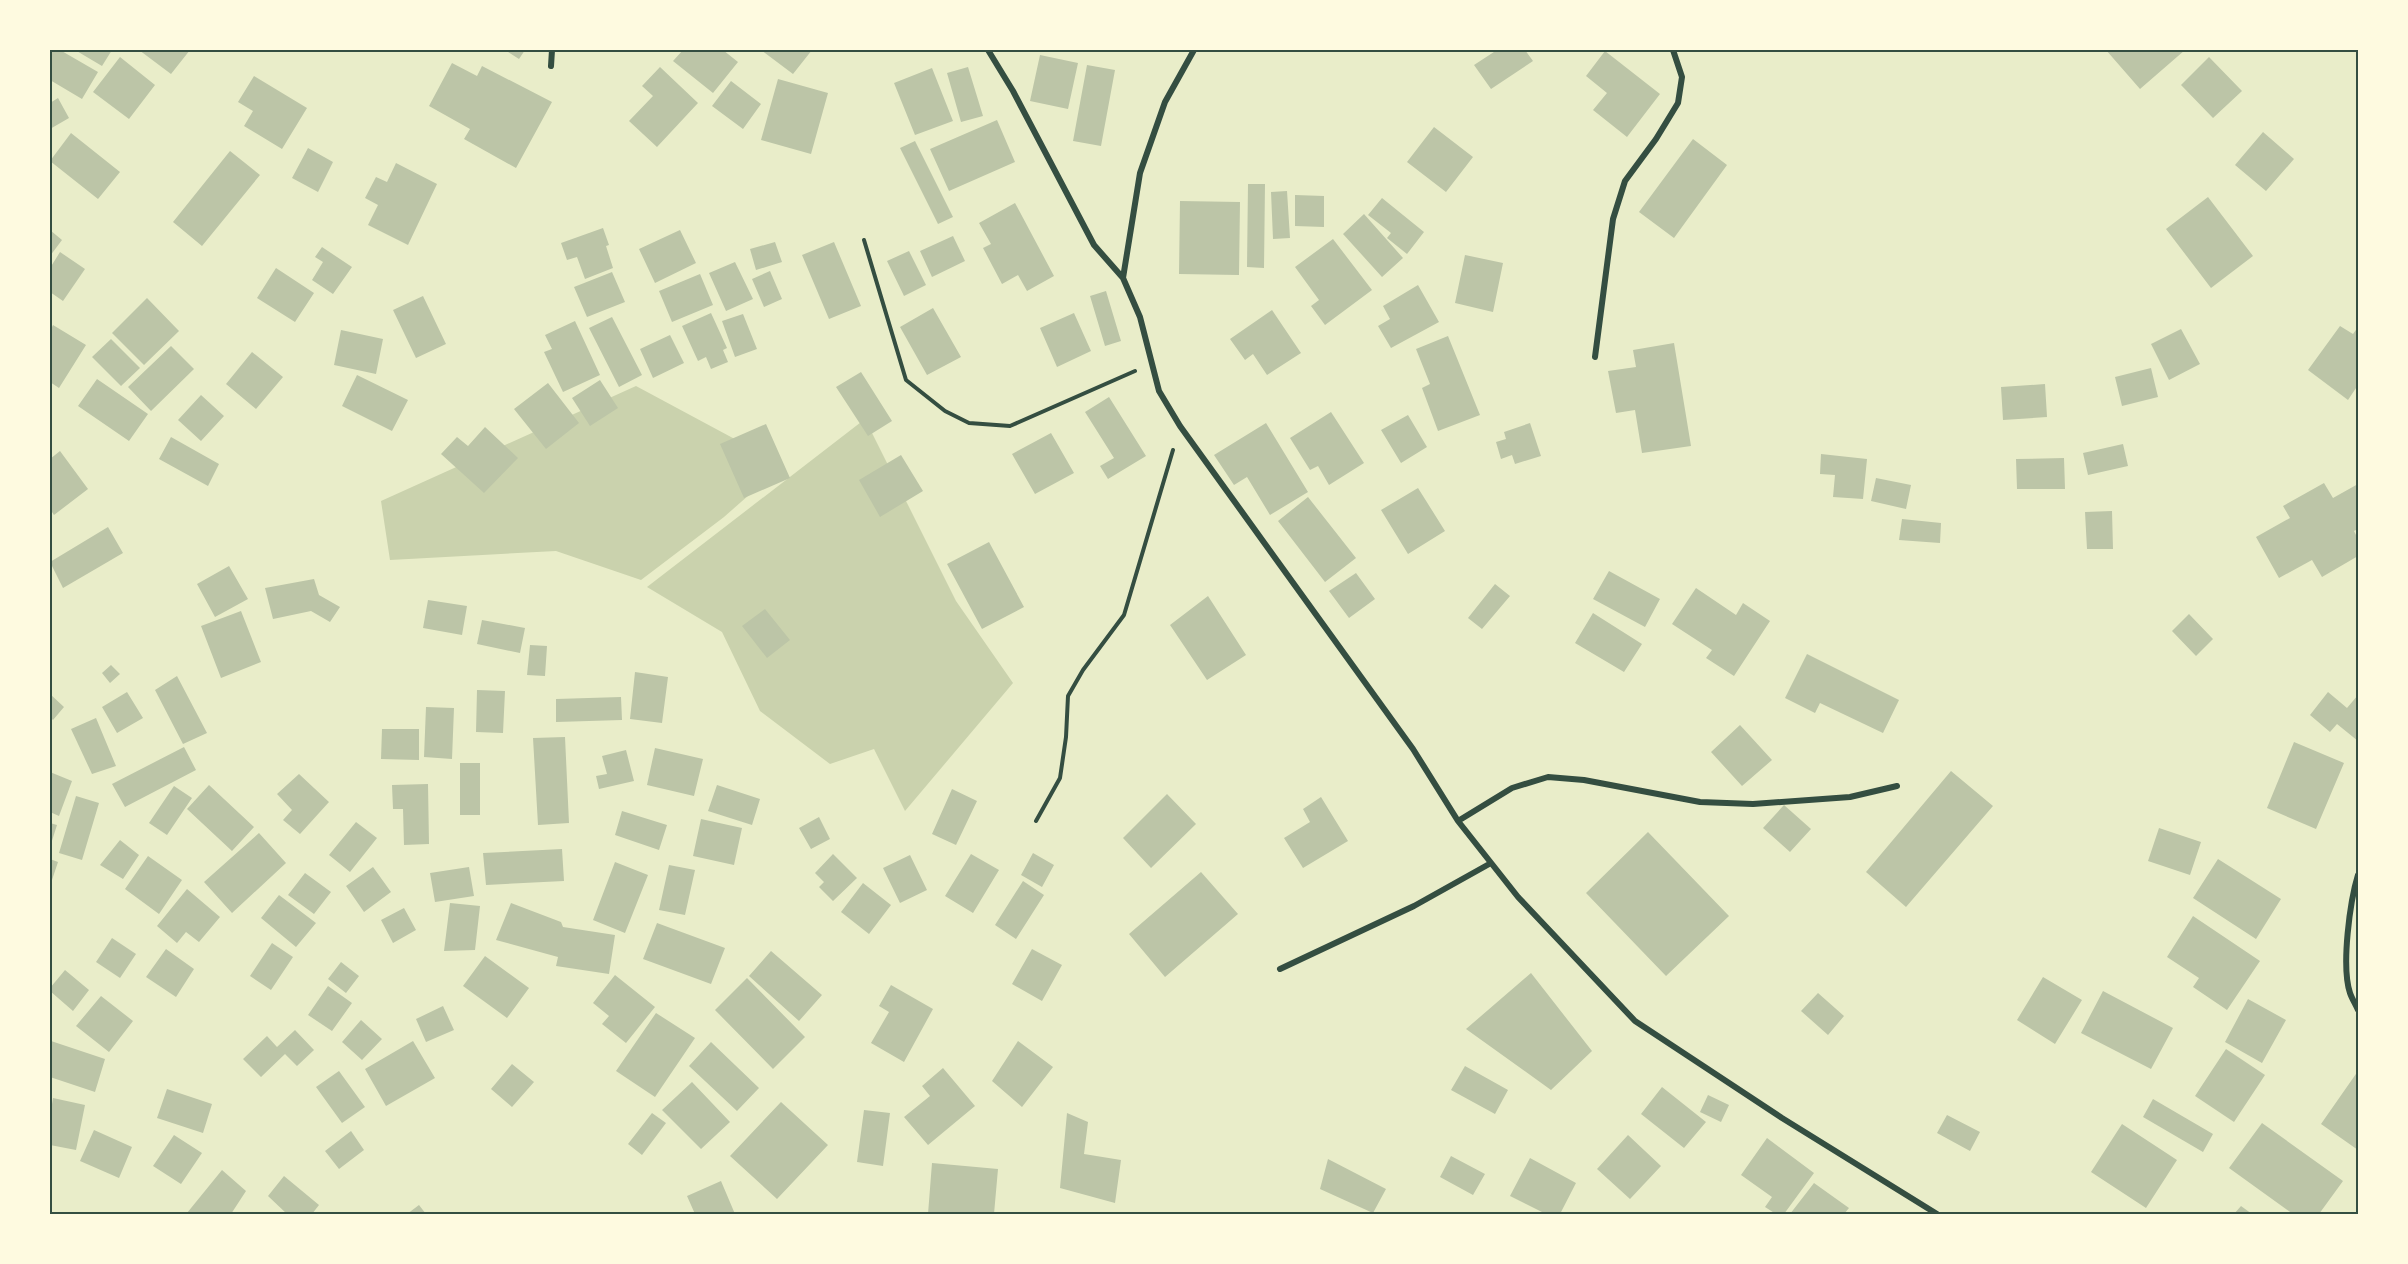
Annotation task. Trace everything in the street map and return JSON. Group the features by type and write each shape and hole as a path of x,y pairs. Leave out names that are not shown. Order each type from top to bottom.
{"street":[{"path":"551,66 552,50"},
{"path":"988,50 1013,91 1094,245 1123,278 1140,317 1159,391 1180,426 1413,749 1458,821 1518,897 1635,1021 1782,1118 1937,1215"},
{"path":"1123,278 1140,173 1166,102 1194,50"},
{"path":"1594,357 1613,219 1625,181 1656,139 1678,103 1682,77 1673,50"},
{"path":"1458,821 1512,788 1548,777 1584,780 1700,802 1753,804 1850,797 1897,786"},
{"path":"1280,969 1414,906 1491,863"},
{"path":"2358,874 2351,896 2347,957 2349,991 2358,1010"}],"path":[{"path":"864,240 906,380 945,411 969,423 1010,426 1152,363"},
{"path":"1036,821 1060,778 1066,737 1068,696 1083,670 1124,615 1180,426"}],"green space":[{"path":"636,386 783,465 724,517 641,580 556,551 390,560 381,501"},
{"path":"865,419 956,601 1013,683 905,811 874,749 830,764 760,711 722,632 647,587"}],"building":[{"path":"50,50 60,50 98,72 82,99 50,80"},
{"path":"75,50 112,50 102,66"},
{"path":"139,50 190,50 171,74"},
{"path":"505,50 525,50 519,59"},
{"path":"683,50 723,50 738,62 713,93 673,61"},
{"path":"761,50 812,50 793,74"},
{"path":"1497,50 1525,50 1533,61 1491,89 1474,65"},
{"path":"2106,50 2185,50 2140,89"},
{"path":"1605,51 1660,94 1627,137 1593,110 1607,93 1586,76"},
{"path":"1040,55 1078,63 1068,109 1030,101"},
{"path":"120,57 155,85 129,119 93,92"},
{"path":"2209,57 2242,91 2213,118 2181,85"},
{"path":"452,63 477,76 482,66 552,102 516,168 464,139 470,129 429,106"},
{"path":"1087,65 1115,70 1101,146 1073,141"},
{"path":"660,67 698,103 657,147 629,121 653,96 642,86"},
{"path":"968,67 983,116 961,122 947,73"},
{"path":"932,68 953,121 915,135 894,83"},
{"path":"254,76 307,108 282,149 244,126 253,111 238,102"},
{"path":"778,79 828,93 811,154 761,140"},
{"path":"731,81 761,104 743,129 712,106"},
{"path":"58,98 69,118 50,129 50,103"},
{"path":"997,120 1015,162 949,191 930,149"},
{"path":"1434,127 1473,157 1446,192 1407,162"},
{"path":"2263,132 2294,159 2266,191 2235,165"},
{"path":"71,133 120,172 98,199 50,161"},
{"path":"1693,139 1727,165 1674,238 1639,212"},
{"path":"915,141 953,217 938,224 900,148"},
{"path":"308,148 333,162 318,192 292,178"},
{"path":"230,151 260,175 202,246 173,222"},
{"path":"396,163 437,184 408,245 368,225 378,205 365,198 376,177 387,182"},
{"path":"1248,184 1265,184 1264,268 1247,267"},
{"path":"1287,191 1290,238 1273,239 1271,192"},
{"path":"1295,195 1324,196 1324,227 1295,226"},
{"path":"2208,197 2253,256 2211,288 2166,229"},
{"path":"1382,198 1424,232 1407,254 1387,238 1391,233 1368,215"},
{"path":"1180,201 1240,202 1239,275 1179,274"},
{"path":"1015,203 1054,276 1027,291 1018,275 1002,284 983,248 991,244 979,223"},
{"path":"1364,214 1403,258 1382,277 1343,234"},
{"path":"603,228 613,268 585,279 577,257 567,260 561,243"},
{"path":"50,230 62,240 50,256"},
{"path":"680,230 696,263 655,283 639,249"},
{"path":"953,236 965,261 932,277 920,251"},
{"path":"1333,239 1372,290 1325,325 1311,306 1319,300 1295,267"},
{"path":"775,242 782,262 756,270 750,249"},
{"path":"834,242 861,306 829,319 802,255"},
{"path":"322,247 352,267 333,294 312,280 323,262 315,257"},
{"path":"909,251 926,285 904,296 887,261"},
{"path":"60,252 85,269 63,301 50,292 50,268"},
{"path":"1465,255 1503,263 1493,312 1455,303"},
{"path":"735,262 753,299 726,311 709,273"},
{"path":"276,268 314,293 295,322 257,298"},
{"path":"770,271 782,299 764,307 752,279"},
{"path":"612,272 625,302 587,317 574,287"},
{"path":"700,274 713,305 672,322 659,291"},
{"path":"1418,285 1439,322 1391,348 1378,326 1390,319 1383,306"},
{"path":"1106,291 1121,341 1105,346 1090,296"},
{"path":"423,296 446,344 416,358 393,310"},
{"path":"147,298 179,331 144,365 112,333"},
{"path":"933,308 961,357 927,375 900,327"},
{"path":"1272,310 1301,353 1267,375 1253,354 1245,360 1230,339"},
{"path":"711,313 727,348 723,350 728,362 711,369 706,357 698,361 682,326"},
{"path":"1074,313 1091,351 1057,367 1040,328"},
{"path":"743,314 757,349 735,357 722,321"},
{"path":"612,317 642,375 619,387 589,328"},
{"path":"575,321 600,375 563,392 544,352 552,349 545,335"},
{"path":"53,325 86,345 59,388 50,382 50,331"},
{"path":"2340,326 2353,334 2358,327 2358,385 2348,400 2308,370"},
{"path":"2181,329 2200,364 2169,380 2151,344"},
{"path":"341,330 383,339 376,374 334,365"},
{"path":"670,335 684,363 653,378 640,349"},
{"path":"1448,336 1480,415 1438,431 1422,388 1430,384 1416,349"},
{"path":"111,339 140,368 121,386 92,357"},
{"path":"1674,343 1691,446 1642,453 1635,410 1616,413 1608,371 1636,367 1633,350"},
{"path":"171,346 194,369 151,411 128,387"},
{"path":"252,352 283,377 256,409 226,384"},
{"path":"2151,368 2158,397 2122,406 2115,377"},
{"path":"861,372 892,421 868,436 836,387"},
{"path":"357,375 408,400 392,431 342,406"},
{"path":"97,379 148,414 129,441 78,406"},
{"path":"600,380 618,408 590,426 572,398"},
{"path":"548,383 579,423 546,449 514,409"},
{"path":"2045,384 2047,417 2003,420 2001,387"},
{"path":"201,395 224,416 201,441 178,420"},
{"path":"1109,397 1146,456 1108,479 1100,466 1114,458 1085,412"},
{"path":"1331,412 1364,463 1329,485 1318,466 1310,470 1290,438"},
{"path":"1408,415 1427,447 1401,463 1381,430"},
{"path":"1266,423 1308,492 1270,515 1247,477 1234,485 1214,455"},
{"path":"1530,423 1541,456 1515,464 1512,455 1501,459 1496,442 1506,439 1504,432"},
{"path":"766,424 790,478 744,498 720,444"},
{"path":"485,427 518,458 484,493 441,454 457,437 468,446"},
{"path":"1051,433 1074,473 1035,494 1012,454"},
{"path":"171,437 219,464 208,486 159,459"},
{"path":"2123,444 2128,466 2088,475 2083,453"},
{"path":"60,451 88,489 54,515 50,509 50,459"},
{"path":"1821,454 1867,459 1863,499 1833,497 1835,475 1820,474"},
{"path":"901,455 923,491 880,517 859,480"},
{"path":"2064,458 2065,489 2017,489 2016,459"},
{"path":"1876,478 1911,485 1906,509 1871,501"},
{"path":"2324,483 2333,498 2358,484 2358,529 2354,531 2358,539 2358,556 2322,577 2312,560 2279,578 2256,537 2290,518 2283,506"},
{"path":"1418,488 1445,531 1408,554 1381,510"},
{"path":"1308,497 1356,558 1325,582 1278,521"},
{"path":"2112,511 2113,549 2087,549 2085,512"},
{"path":"1902,519 1941,523 1940,543 1899,540"},
{"path":"108,527 123,553 63,588 50,562"},
{"path":"989,542 1024,607 982,629 947,564"},
{"path":"229,566 248,599 215,617 197,584"},
{"path":"1609,571 1660,599 1645,627 1593,599"},
{"path":"1356,573 1375,599 1349,618 1329,591"},
{"path":"314,579 319,595 340,607 330,622 311,611 273,619 265,588"},
{"path":"1495,584 1510,596 1482,629 1468,618"},
{"path":"1696,588 1736,615 1743,603 1770,621 1734,676 1706,658 1712,650 1672,624"},
{"path":"1208,596 1246,655 1207,680 1170,625"},
{"path":"428,600 467,606 462,635 423,628"},
{"path":"765,609 790,640 767,658 742,626"},
{"path":"241,611 261,662 221,678 201,626"},
{"path":"1593,613 1642,644 1624,672 1575,643"},
{"path":"2189,614 2213,639 2196,656 2172,631"},
{"path":"482,620 525,628 520,653 477,644"},
{"path":"530,645 547,646 545,676 527,675"},
{"path":"1807,654 1899,700 1883,733 1820,703 1815,713 1785,698"},
{"path":"111,665 120,674 110,683 102,673"},
{"path":"635,672 668,677 662,723 630,719"},
{"path":"177,676 207,733 183,744 155,690"},
{"path":"477,690 505,691 503,733 476,732"},
{"path":"127,692 143,718 117,733 102,707"},
{"path":"2328,692 2347,708 2358,695 2358,741 2337,724 2330,732 2310,715"},
{"path":"50,694 64,707 53,720 50,717"},
{"path":"621,697 622,720 556,722 556,699"},
{"path":"426,707 454,708 452,759 424,757"},
{"path":"96,718 116,766 92,774 71,729"},
{"path":"1740,725 1772,760 1742,786 1711,752"},
{"path":"382,729 419,729 419,760 381,759"},
{"path":"565,737 569,823 538,825 533,738"},
{"path":"2294,742 2344,763 2316,829 2267,808"},
{"path":"184,747 196,770 125,807 112,784"},
{"path":"655,748 703,759 694,796 647,785"},
{"path":"626,750 634,781 599,789 596,776 607,774 602,756"},
{"path":"460,763 480,763 480,815 460,815"},
{"path":"1951,771 1993,806 1906,907 1866,872"},
{"path":"50,772 72,781 59,816 50,812"},
{"path":"299,774 329,802 300,834 283,820 292,810 277,794"},
{"path":"428,784 429,844 404,845 403,809 393,809 392,785"},
{"path":"209,785 254,827 232,851 187,809"},
{"path":"717,785 760,799 752,825 708,811"},
{"path":"174,786 192,798 167,835 149,823"},
{"path":"952,789 977,801 956,845 932,834"},
{"path":"1167,794 1196,824 1151,868 1123,838"},
{"path":"76,796 99,803 82,860 59,853"},
{"path":"1321,797 1348,841 1303,868 1284,838 1310,822 1303,809"},
{"path":"1784,805 1811,829 1790,852 1763,828"},
{"path":"622,811 667,825 659,850 615,835"},
{"path":"819,817 830,839 811,849 799,828"},
{"path":"701,819 742,828 734,865 693,856"},
{"path":"356,822 377,838 350,872 329,855"},
{"path":"50,823 57,825 50,847"},
{"path":"2159,828 2201,842 2190,875 2148,861"},
{"path":"1648,832 1729,916 1666,976 1586,893"},
{"path":"259,833 286,863 232,913 204,882"},
{"path":"120,840 139,855 123,879 100,865"},
{"path":"562,849 564,881 486,885 483,853"},
{"path":"1033,853 1054,865 1042,887 1021,875"},
{"path":"833,854 857,878 833,901 819,887 824,882 815,873"},
{"path":"971,854 999,870 973,913 945,896"},
{"path":"910,855 927,890 900,903 883,868"},
{"path":"148,856 182,880 159,914 125,889"},
{"path":"50,859 58,862 50,886"},
{"path":"2218,859 2281,899 2256,939 2193,898"},
{"path":"615,862 648,875 625,933 593,920"},
{"path":"669,865 695,870 685,915 659,910"},
{"path":"373,867 391,892 364,912 346,886"},
{"path":"469,867 474,896 435,902 430,873"},
{"path":"1201,872 1238,914 1165,977 1129,934"},
{"path":"305,873 331,892 314,914 288,895"},
{"path":"1023,881 1044,895 1016,939 995,925"},
{"path":"863,883 891,905 869,934 841,912"},
{"path":"187,889 220,917 199,942 186,932 177,943 157,926"},
{"path":"279,895 316,923 296,947 261,918"},
{"path":"450,903 480,906 475,950 444,951"},
{"path":"511,903 561,922 563,927 615,935 609,974 556,966 558,957 496,940"},
{"path":"404,908 416,930 393,943 381,920"},
{"path":"2193,916 2260,961 2227,1010 2193,987 2199,978 2167,957"},
{"path":"657,923 725,948 711,984 643,959"},
{"path":"112,938 136,954 120,978 96,962"},
{"path":"272,943 293,957 271,990 250,976"},
{"path":"166,949 194,969 176,997 146,977"},
{"path":"1032,949 1062,965 1042,1001 1012,984"},
{"path":"771,951 822,995 799,1021 749,976"},
{"path":"485,956 529,988 507,1018 463,986"},
{"path":"341,962 359,976 346,993 328,979"},
{"path":"65,970 89,990 73,1011 50,991"},
{"path":"1531,973 1592,1051 1551,1090 1466,1029"},
{"path":"615,975 655,1007 626,1043 602,1024 609,1016 593,1003"},
{"path":"2043,977 2082,1000 2055,1044 2017,1020"},
{"path":"747,978 805,1037 773,1069 715,1010"},
{"path":"891,985 933,1009 904,1062 871,1043 889,1012 879,1006"},
{"path":"328,986 352,1003 332,1031 308,1015"},
{"path":"2103,991 2173,1028 2151,1069 2081,1033"},
{"path":"1818,993 1844,1016 1828,1035 1801,1011"},
{"path":"101,996 133,1021 109,1052 76,1026"},
{"path":"2248,999 2286,1020 2262,1063 2225,1042"},
{"path":"443,1006 454,1030 426,1042 416,1019"},
{"path":"656,1013 695,1038 655,1097 616,1071"},
{"path":"361,1020 382,1039 362,1060 342,1042"},
{"path":"295,1030 314,1050 297,1066 285,1054 261,1077 243,1059 267,1036 277,1047"},
{"path":"51,1041 105,1059 95,1092 50,1077"},
{"path":"413,1041 435,1078 386,1106 365,1069"},
{"path":"1018,1041 1053,1067 1022,1107 992,1081"},
{"path":"711,1042 759,1088 737,1111 689,1066"},
{"path":"2226,1049 2265,1075 2234,1122 2195,1096"},
{"path":"512,1064 534,1082 512,1107 491,1089"},
{"path":"1465,1066 1508,1090 1495,1114 1451,1090"},
{"path":"943,1068 975,1106 928,1145 904,1117 930,1096 922,1086"},
{"path":"339,1071 365,1107 342,1123 316,1087"},
{"path":"2358,1071 2358,1150 2321,1124"},
{"path":"692,1082 730,1122 701,1149 662,1110"},
{"path":"1662,1087 1706,1122 1684,1148 1641,1114"},
{"path":"167,1089 212,1104 203,1133 157,1118"},
{"path":"1708,1095 1729,1105 1721,1122 1700,1112"},
{"path":"53,1098 85,1105 76,1150 50,1145 50,1116"},
{"path":"2153,1099 2213,1134 2203,1152 2143,1117"},
{"path":"781,1102 828,1145 777,1199 730,1156"},
{"path":"864,1110 890,1113 883,1166 857,1162"},
{"path":"652,1113 666,1123 642,1155 628,1144"},
{"path":"1067,1113 1088,1122 1084,1154 1121,1160 1115,1203 1060,1188"},
{"path":"1947,1115 1980,1132 1970,1151 1937,1133"},
{"path":"2262,1123 2343,1181 2319,1214 2293,1214 2229,1168"},
{"path":"2122,1124 2177,1160 2146,1208 2091,1172"},
{"path":"94,1130 132,1147 119,1178 80,1161"},
{"path":"351,1131 364,1150 339,1169 325,1151"},
{"path":"174,1135 202,1153 181,1184 153,1166"},
{"path":"1628,1135 1661,1166 1630,1199 1597,1169"},
{"path":"1767,1138 1814,1173 1784,1214 1776,1214 1765,1207 1772,1197 1741,1175"},
{"path":"1451,1156 1485,1174 1473,1195 1440,1177"},
{"path":"1530,1158 1576,1183 1560,1214 1546,1214 1510,1196"},
{"path":"1328,1159 1386,1189 1373,1213 1320,1189"},
{"path":"932,1163 998,1169 994,1214 928,1214"},
{"path":"222,1170 246,1191 231,1214 187,1213"},
{"path":"284,1176 319,1205 312,1214 287,1214 268,1196"},
{"path":"721,1181 735,1214 695,1214 687,1196"},
{"path":"1814,1183 1849,1208 1844,1214 1790,1214"},
{"path":"419,1205 426,1214 407,1214"},
{"path":"2241,1206 2252,1214 2234,1214"}]}
